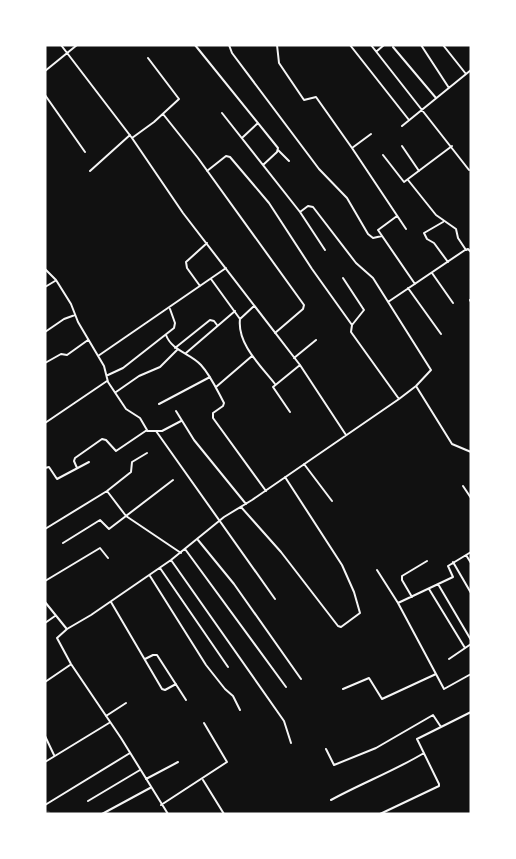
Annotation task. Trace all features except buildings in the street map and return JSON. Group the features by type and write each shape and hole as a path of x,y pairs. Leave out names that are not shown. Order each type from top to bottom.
{"street":[{"path":"61,45 131,137 183,213 300,365 346,435"},
{"path":"45,71 77,45"},
{"path":"195,45 278,150 289,160"},
{"path":"229,45 232,53 319,169 347,198 369,234 373,238 382,236"},
{"path":"277,45 279,63 304,100 316,97 406,229"},
{"path":"350,45 409,120"},
{"path":"371,45 469,170"},
{"path":"376,52 384,45"},
{"path":"421,45 449,88"},
{"path":"443,45 466,74"},
{"path":"393,47 436,98"},
{"path":"90,171 178,101 178,97 148,58"},
{"path":"402,126 471,70"},
{"path":"45,95 85,152"},
{"path":"222,113 300,212 325,250"},
{"path":"163,114 304,305 303,309 274,334"},
{"path":"243,137 258,123"},
{"path":"352,148 371,134"},
{"path":"383,155 404,182 452,146"},
{"path":"402,147 420,171"},
{"path":"263,165 278,150"},
{"path":"207,171 226,156 230,157 269,203 352,325 352,335 399,399"},
{"path":"408,180 432,211 457,230 458,238 466,250 471,252"},
{"path":"168,814 71,664 57,638 67,629 160,568 219,521 399,399 430,373 431,367 373,278 356,263 313,207 308,206 300,212"},
{"path":"397,216 379,229 415,284"},
{"path":"444,222 424,233 448,262"},
{"path":"201,287 187,268 186,262 207,243"},
{"path":"388,302 466,250"},
{"path":"98,356 170,309 226,268"},
{"path":"45,269 56,280 71,304 108,380 126,409 140,418 147,431"},
{"path":"432,273 453,303"},
{"path":"344,278 364,310 352,325"},
{"path":"211,279 240,319 240,332 246,347 275,384"},
{"path":"45,287 56,280"},
{"path":"408,288 441,334"},
{"path":"240,319 254,306"},
{"path":"107,375 123,368 175,326 170,309"},
{"path":"186,353 235,311"},
{"path":"45,332 64,319 75,315"},
{"path":"116,392 139,376 160,367 176,348 210,320 217,325"},
{"path":"166,335 170,344 201,364 210,377 224,404 213,413 213,418 266,491"},
{"path":"45,363 61,354 67,355 88,340"},
{"path":"294,358 316,340"},
{"path":"215,387 252,356"},
{"path":"290,412 273,388 300,365"},
{"path":"159,404 210,377"},
{"path":"45,423 108,380"},
{"path":"416,386 452,444 471,452"},
{"path":"176,411 194,440 246,504"},
{"path":"77,468 75,458 102,439 106,440 116,451 147,431 162,431 182,420"},
{"path":"156,431 275,599"},
{"path":"45,529 107,490 131,472 132,462 147,453"},
{"path":"45,468 49,467 56,479 89,462"},
{"path":"304,464 332,501"},
{"path":"241,507 281,552 341,627 360,613 354,592 342,565 285,477"},
{"path":"63,543 98,521 102,521 108,529 173,480"},
{"path":"463,486 471,498"},
{"path":"107,490 126,516 182,552"},
{"path":"198,540 234,584 301,679"},
{"path":"45,581 99,548 108,558"},
{"path":"186,549 286,687"},
{"path":"398,603 453,576 448,566 471,552"},
{"path":"466,555 471,563"},
{"path":"171,560 284,721 291,743"},
{"path":"412,597 402,576 427,561"},
{"path":"453,562 471,593"},
{"path":"160,568 228,667"},
{"path":"377,570 446,690 471,674"},
{"path":"150,575 206,665 234,697 240,710"},
{"path":"438,584 471,642 449,659"},
{"path":"429,589 465,648"},
{"path":"45,602 67,629"},
{"path":"111,602 162,689 165,690 176,684"},
{"path":"45,623 55,615"},
{"path":"145,659 153,654 157,655 186,700"},
{"path":"45,682 71,664"},
{"path":"343,689 369,678 382,699 436,674"},
{"path":"106,716 126,703"},
{"path":"380,814 439,785 417,739 471,712"},
{"path":"326,749 334,765 376,748 433,715 441,727"},
{"path":"45,762 110,722"},
{"path":"161,805 228,762 204,723"},
{"path":"45,736 54,756"},
{"path":"45,805 130,753"},
{"path":"331,800 367,781 397,769 424,753"},
{"path":"145,780 178,762"},
{"path":"88,801 140,770"},
{"path":"203,780 224,814"},
{"path":"102,814 150,788"}]}
